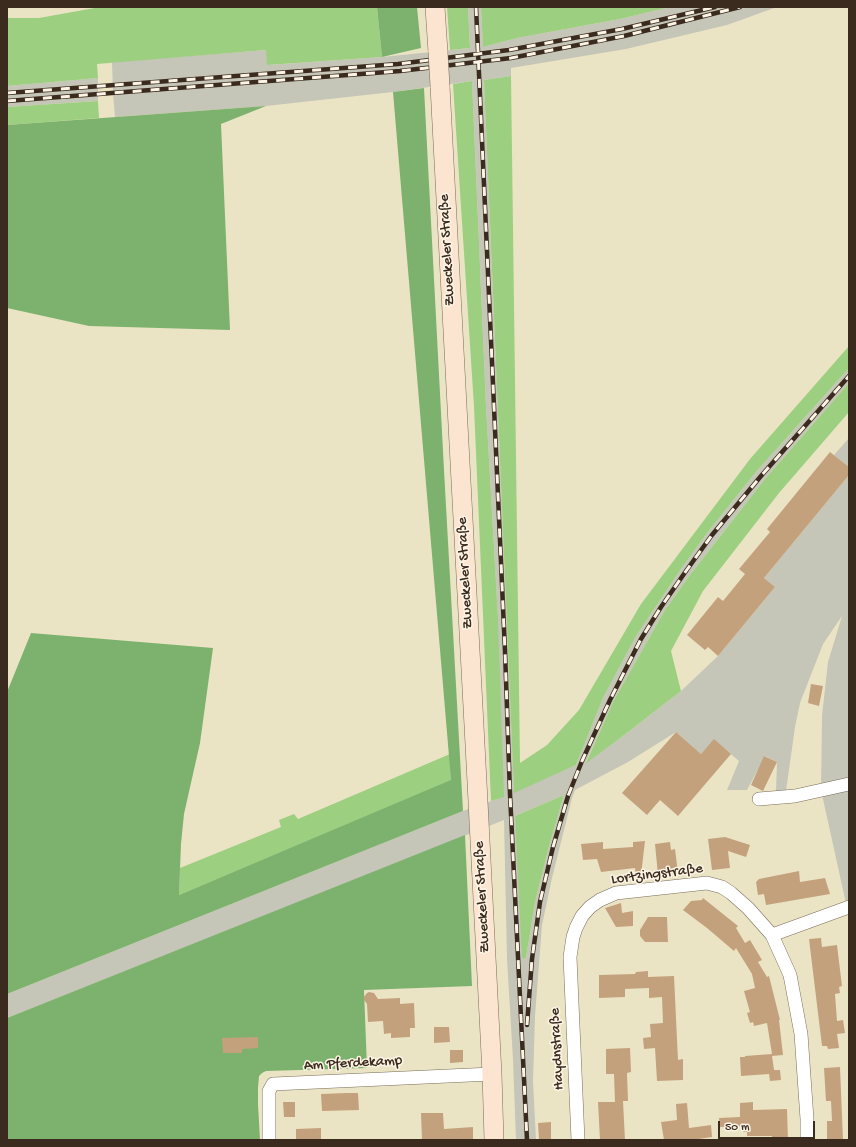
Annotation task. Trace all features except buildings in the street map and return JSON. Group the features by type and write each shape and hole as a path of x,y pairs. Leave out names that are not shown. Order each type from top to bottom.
{"street":[{"name":"Zweckeler Straße","path":"435,7 480,829 494,1140"},
{"path":"759,799 795,796 849,784"},
{"name":"Lortzingstraße","path":"570,957 572,937 582,916 590,907 600,900 616,893 707,883 722,887 731,893 748,908 772,935 790,975 801,1034 807,1140"},
{"path":"772,935 849,907"},
{"name":"Haydnstraße","path":"570,957 578,1140"},
{"name":"Am Pferdekamp","path":"269,1140 269,1091 273,1084 492,1074"}],"shaded area":[{"path":"468,7 481,7 483,47 517,38 620,19 670,7 777,7 727,25 626,49 511,68 511,76 484,80 514,792 576,765 603,698 636,636 681,569 707,533 755,473 849,368 849,383 765,479 690,575 665,610 613,702 586,762 619,739 681,691 718,656 775,587 764,578 849,475 849,914 821,790 822,716 828,662 842,616 823,644 800,703 786,791 776,792 777,762 765,756 747,790 727,790 739,761 714,740 701,754 676,732 628,762 575,790 552,878 542,925 535,1016 533,1081 536,1140 516,1140 507,959 504,820 7,1018 7,994 463,811 497,799 498,618 486,406 472,81 393,92 266,106 115,117 113,93 112,62 267,50 268,65 382,57 470,48","holes":["564,795 535,902 526,958 515,816"]},
{"path":"98,78 98,101 7,107 7,86"},
{"path":"849,438 849,467 834,455"}],"green space":[{"path":"100,7 377,7 382,57 267,65 266,50 97,64 98,78 7,86 7,18 39,18"},
{"path":"377,7 417,7 421,48 382,57"},
{"path":"447,7 468,7 470,48 450,50"},
{"path":"481,7 670,7 620,19 517,38 483,47"},
{"path":"511,76 520,763 547,745 579,710 641,604 750,459 849,346 849,368 755,473 707,533 636,636 603,698 576,765 514,793 484,80"},
{"path":"472,81 486,406 498,618 504,797 491,801 474,406 453,84"},
{"path":"424,88 463,811 7,994 7,692 31,633 213,648 200,743 184,814 179,895 451,780 393,92"},
{"path":"98,101 99,118 7,125 7,107"},
{"path":"266,106 221,124 230,330 89,326 7,308 7,125"},
{"path":"849,383 849,412 779,493 703,591 671,651 681,691 586,763 613,702 665,610 690,575 765,479"},
{"path":"450,754 451,781 179,895 180,868 281,827 279,820 294,814 298,819"},
{"path":"564,795 535,902 526,958 522,958 515,816"},
{"path":"465,835 472,986 364,990 367,1068 266,1071 262,1073 259,1076 258,1088 260,1140 7,1140 7,1018"}],"railway":[{"path":"476,7 510,794 527,1140"},
{"path":"7,93 398,64 509,50 622,29 715,7"},
{"path":"7,101 400,71 511,58 624,36 740,7"},
{"path":"527,1025 532,959 540,902 553,847 568,796 582,761 610,700 641,639 661,607 712,535 761,476 849,376"}]}
